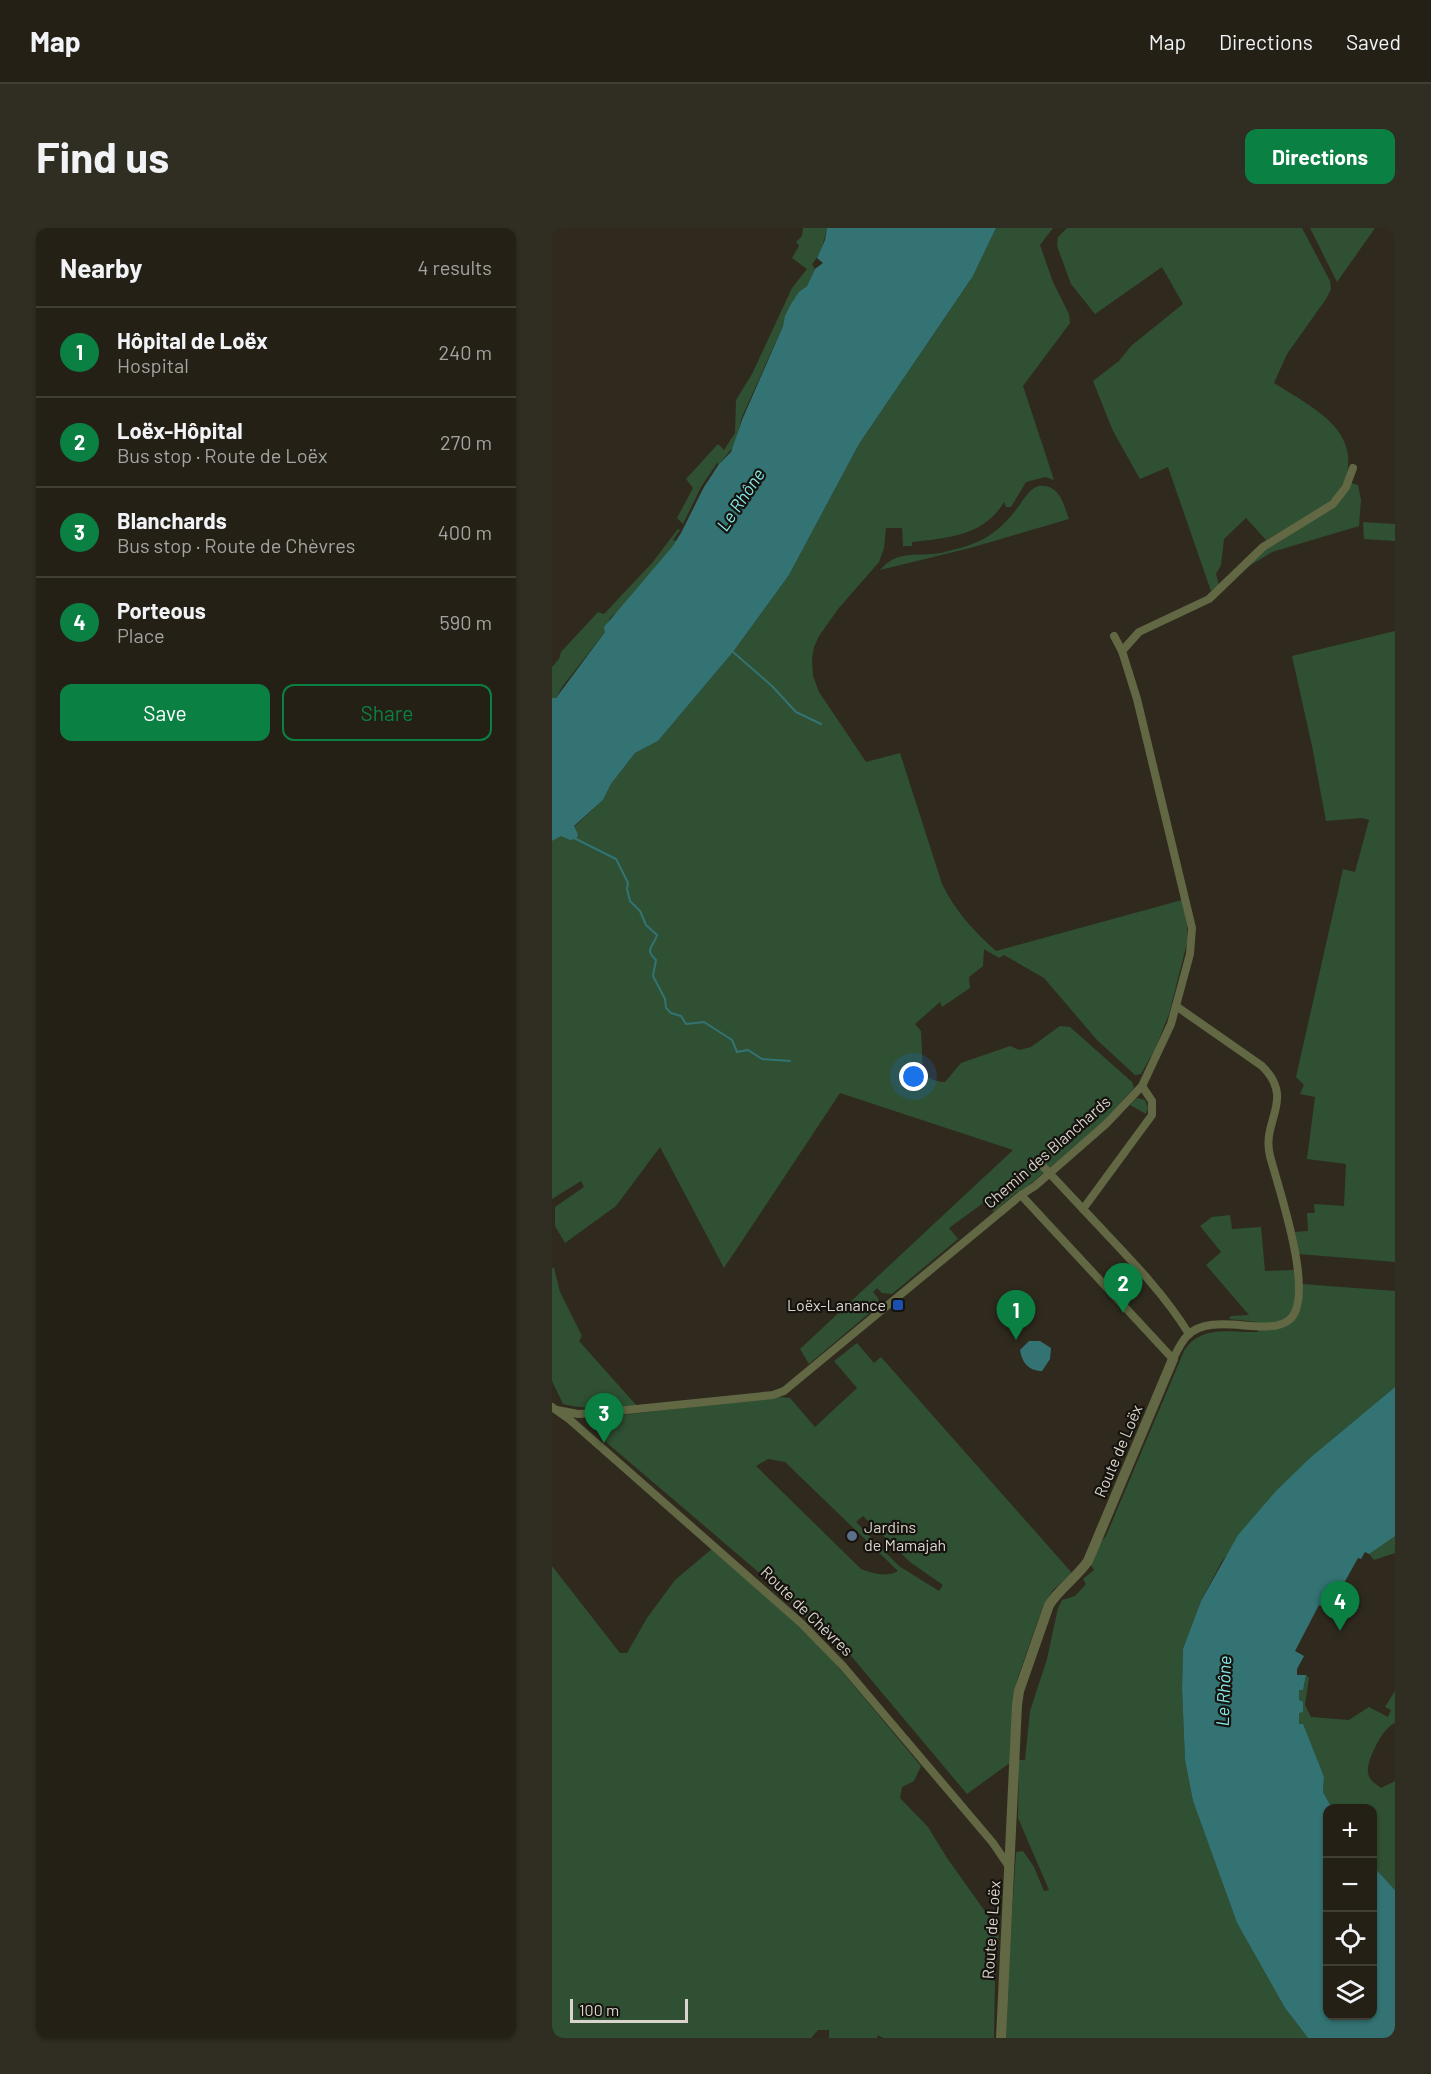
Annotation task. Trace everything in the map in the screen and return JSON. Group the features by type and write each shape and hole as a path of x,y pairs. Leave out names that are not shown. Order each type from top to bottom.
{"street":[{"path":"1122,651 1139,632 1209,599 1263,547 1333,504 1346,487 1353,468"},
{"name":"Chemin des Blanchards","path":"555,1409 578,1414 597,1413 773,1395 784,1391 1049,1174 1106,1124 1142,1086 1162,1046 1176,1006 1190,954 1191,922 1137,699 1122,651 1114,636"},
{"path":"1038,1161 1156,1288 1174,1310 1189,1334 1198,1329 1225,1324 1275,1326 1290,1320 1299,1302 1299,1288 1289,1227 1269,1151 1269,1129 1277,1108 1278,1095 1274,1081 1262,1066 1176,1006"},
{"path":"1083,1209 1152,1114 1152,1101 1142,1086"},
{"path":"1021,1195 1173,1359"},
{"name":"Route de Loëx","path":"1001,2038 1017,1705 1022,1680 1049,1605 1080,1572 1091,1554 1173,1359 1189,1334"},
{"name":"Route de Chèvres","path":"555,1409 801,1623 849,1673 993,1843 1010,1868"},
{"path":"587,1436 585,1427 587,1418 597,1413"}],"green space":[{"path":"803,228 827,228 820,252 812,264 815,269 786,315 742,417 734,446 719,464 717,463 701,487 683,524 677,518 693,488 686,479 718,444 724,450 735,433 736,400 752,374 792,288 807,269 792,258 799,246 796,242 802,236"},
{"path":"996,228 1053,228 1040,245 1053,282 1069,314 1070,323 1023,386 1054,480 1045,477 1026,482 1011,507 1006,507 1004,502 986,522 975,529 951,537 912,542 912,546 903,546 902,528 886,528 884,548 879,562 838,609 819,636 812,658 813,676 819,692 866,762 900,753 942,884 966,920 996,951 1182,900 1187,925 1187,943 1169,1014 1155,1049 1141,1074 1135,1075 1097,1040 1044,978 1004,955 999,958 984,949 983,966 969,977 970,988 942,1007 940,1002 915,1024 921,1031 923,1073 936,1081 945,1082 961,1063 1010,1046 1019,1050 1031,1047 1060,1026 1070,1027 1132,1082 1134,1088 1102,1123 994,1212 986,1201 949,1228 958,1239 892,1294 882,1293 877,1288 873,1292 878,1298 879,1305 809,1364 800,1349 1013,1150 840,1093 724,1268 660,1147 616,1206 565,1243 555,1226 555,1207 584,1187 581,1181 552,1199 552,841 561,835 570,840 574,827 603,800 611,784 635,753 658,741 733,652 789,575 859,444 973,276"},
{"path":"1067,228 1302,228 1330,281 1331,289 1326,299 1287,354 1274,383 1313,408 1334,426 1346,446 1348,466 1346,476 1342,486 1327,504 1266,540 1246,518 1224,539 1221,565 1216,574 1219,585 1211,591 1168,467 1140,479 1113,431 1093,381 1119,361 1131,346 1183,304 1162,267 1095,314 1071,284 1057,246 1058,237"},
{"path":"1310,228 1375,228 1337,282"},
{"path":"1351,483 1358,485 1361,500 1359,526 1272,552 1246,568 1255,557 1319,516"},
{"path":"1038,486 1051,488 1059,495 1069,519 970,548 880,570 887,563 901,556 941,553 982,540 1003,524 1028,493"},
{"path":"1363,522 1395,524 1395,541 1364,539"},
{"path":"678,529 680,530 673,540 676,541 672,547 623,607 610,618 605,632 556,698 552,698 552,667 559,659 561,652 598,612 604,614 652,563"},
{"path":"1395,631 1395,1262 1299,1254 1295,1232 1308,1231 1307,1213 1315,1213 1314,1204 1344,1206 1346,1164 1307,1159 1315,1097 1300,1094 1304,1085 1296,1077 1343,869 1355,872 1369,820 1362,818 1326,821 1292,656"},
{"path":"1137,1098 1145,1100 1148,1108 1146,1114 1130,1105"},
{"path":"1230,1215 1232,1229 1261,1227 1265,1271 1294,1270 1302,1284 1395,1291 1395,1387 1311,1457 1222,1561 1201,1601 1183,1650 1185,1760 1193,1801 1237,1923 1285,2008 1308,2038 1006,2038 1016,1852 1023,1851 1034,1867 1044,1891 1049,1890 1018,1818 1019,1760 1025,1760 1030,1711 1047,1659 1058,1608 1062,1600 1075,1596 1086,1584 1083,1579 1094,1570 1090,1564 1099,1544 1106,1536 1184,1351 1191,1342 1208,1333 1258,1332 1257,1322 1229,1319 1231,1316 1249,1315 1206,1265 1221,1252 1200,1226 1212,1217"},
{"path":"552,1268 554,1268 560,1292 582,1336 579,1341 637,1406 591,1408 563,1404 552,1381"},
{"path":"857,1343 874,1363 881,1357 1072,1573 1053,1590 1043,1606 1018,1677 1013,1699 1011,1762 967,1794 842,1645 837,1649 775,1586 607,1443 604,1436 593,1425 604,1417 779,1397 790,1398 815,1427 857,1388 834,1361","holes":["768,1459 785,1462 898,1571 884,1574 861,1569 756,1466","863,1516 910,1562 943,1585 939,1591 899,1566 856,1522"]},
{"path":"1395,1530 1395,1553 1374,1560 1369,1554"},
{"path":"713,1548 800,1626 835,1663 921,1766 914,1781 902,1787 900,1798 928,1827 999,1931 995,1978 994,2038 883,2038 878,2035 877,2038 829,2038 829,2030 818,2030 811,2038 552,2038 552,1566 620,1653 627,1653 647,1618 675,1580"},
{"path":"1306,1675 1309,1678 1305,1705 1311,1717 1349,1720 1369,1707 1388,1717 1391,1710 1385,1707 1395,1691 1395,1723 1385,1731 1376,1745 1368,1773 1371,1780 1381,1788 1395,1781 1395,1890 1377,1870 1377,1804 1330,1804 1323,1792 1324,1777 1299,1724 1299,1690 1304,1686"}],"water":[{"name":"Le Rhône","path":"827,228 996,228 973,276 859,444 789,575 733,652 658,741 635,753 611,784 603,800 574,826 578,835 576,839 570,840 561,836 552,841 552,698 556,698 605,632 604,627 672,547 704,487 719,464 731,452 742,420 783,326 785,316 799,292 807,286 815,269 823,263 817,258 825,240"},
{"path":"1029,1341 1040,1341 1051,1348 1050,1359 1042,1371 1029,1368 1022,1358 1020,1350"},
{"name":"Le Rhône","path":"1395,1387 1395,1536 1369,1554 1365,1552 1361,1559 1358,1558 1329,1610 1319,1605 1295,1651 1304,1656 1297,1669 1297,1675 1306,1675 1303,1690 1299,1690 1303,1712 1299,1713 1299,1724 1303,1724 1324,1777 1323,1792 1330,1804 1323,1804 1323,2020 1377,2020 1377,1870 1395,1890 1395,2038 1308,2038 1285,2008 1237,1923 1193,1801 1185,1760 1183,1649 1201,1601 1238,1535 1276,1491 1311,1457"}],"waterway":[{"path":"733,652 772,686 796,712 821,724"},
{"path":"576,839 616,859 628,883 630,901 640,911 646,925 657,935 650,948 656,960 653,976 665,999 666,1008 671,1013 681,1016 686,1024 704,1022 732,1040 737,1052 748,1050 762,1059 790,1061"}],"place":[{"name":"Loëx-Lanance","path":"898,1305"},
{"name":"Loëx-Hôpital","path":"1123,1313"},
{"name":"Hôpital de Loëx","path":"1016,1340"},
{"name":"Blanchards","path":"604,1443"},
{"name":"Jardins de Mamajah","path":"852,1536"},
{"name":"Porteous","path":"1340,1631"}]}
